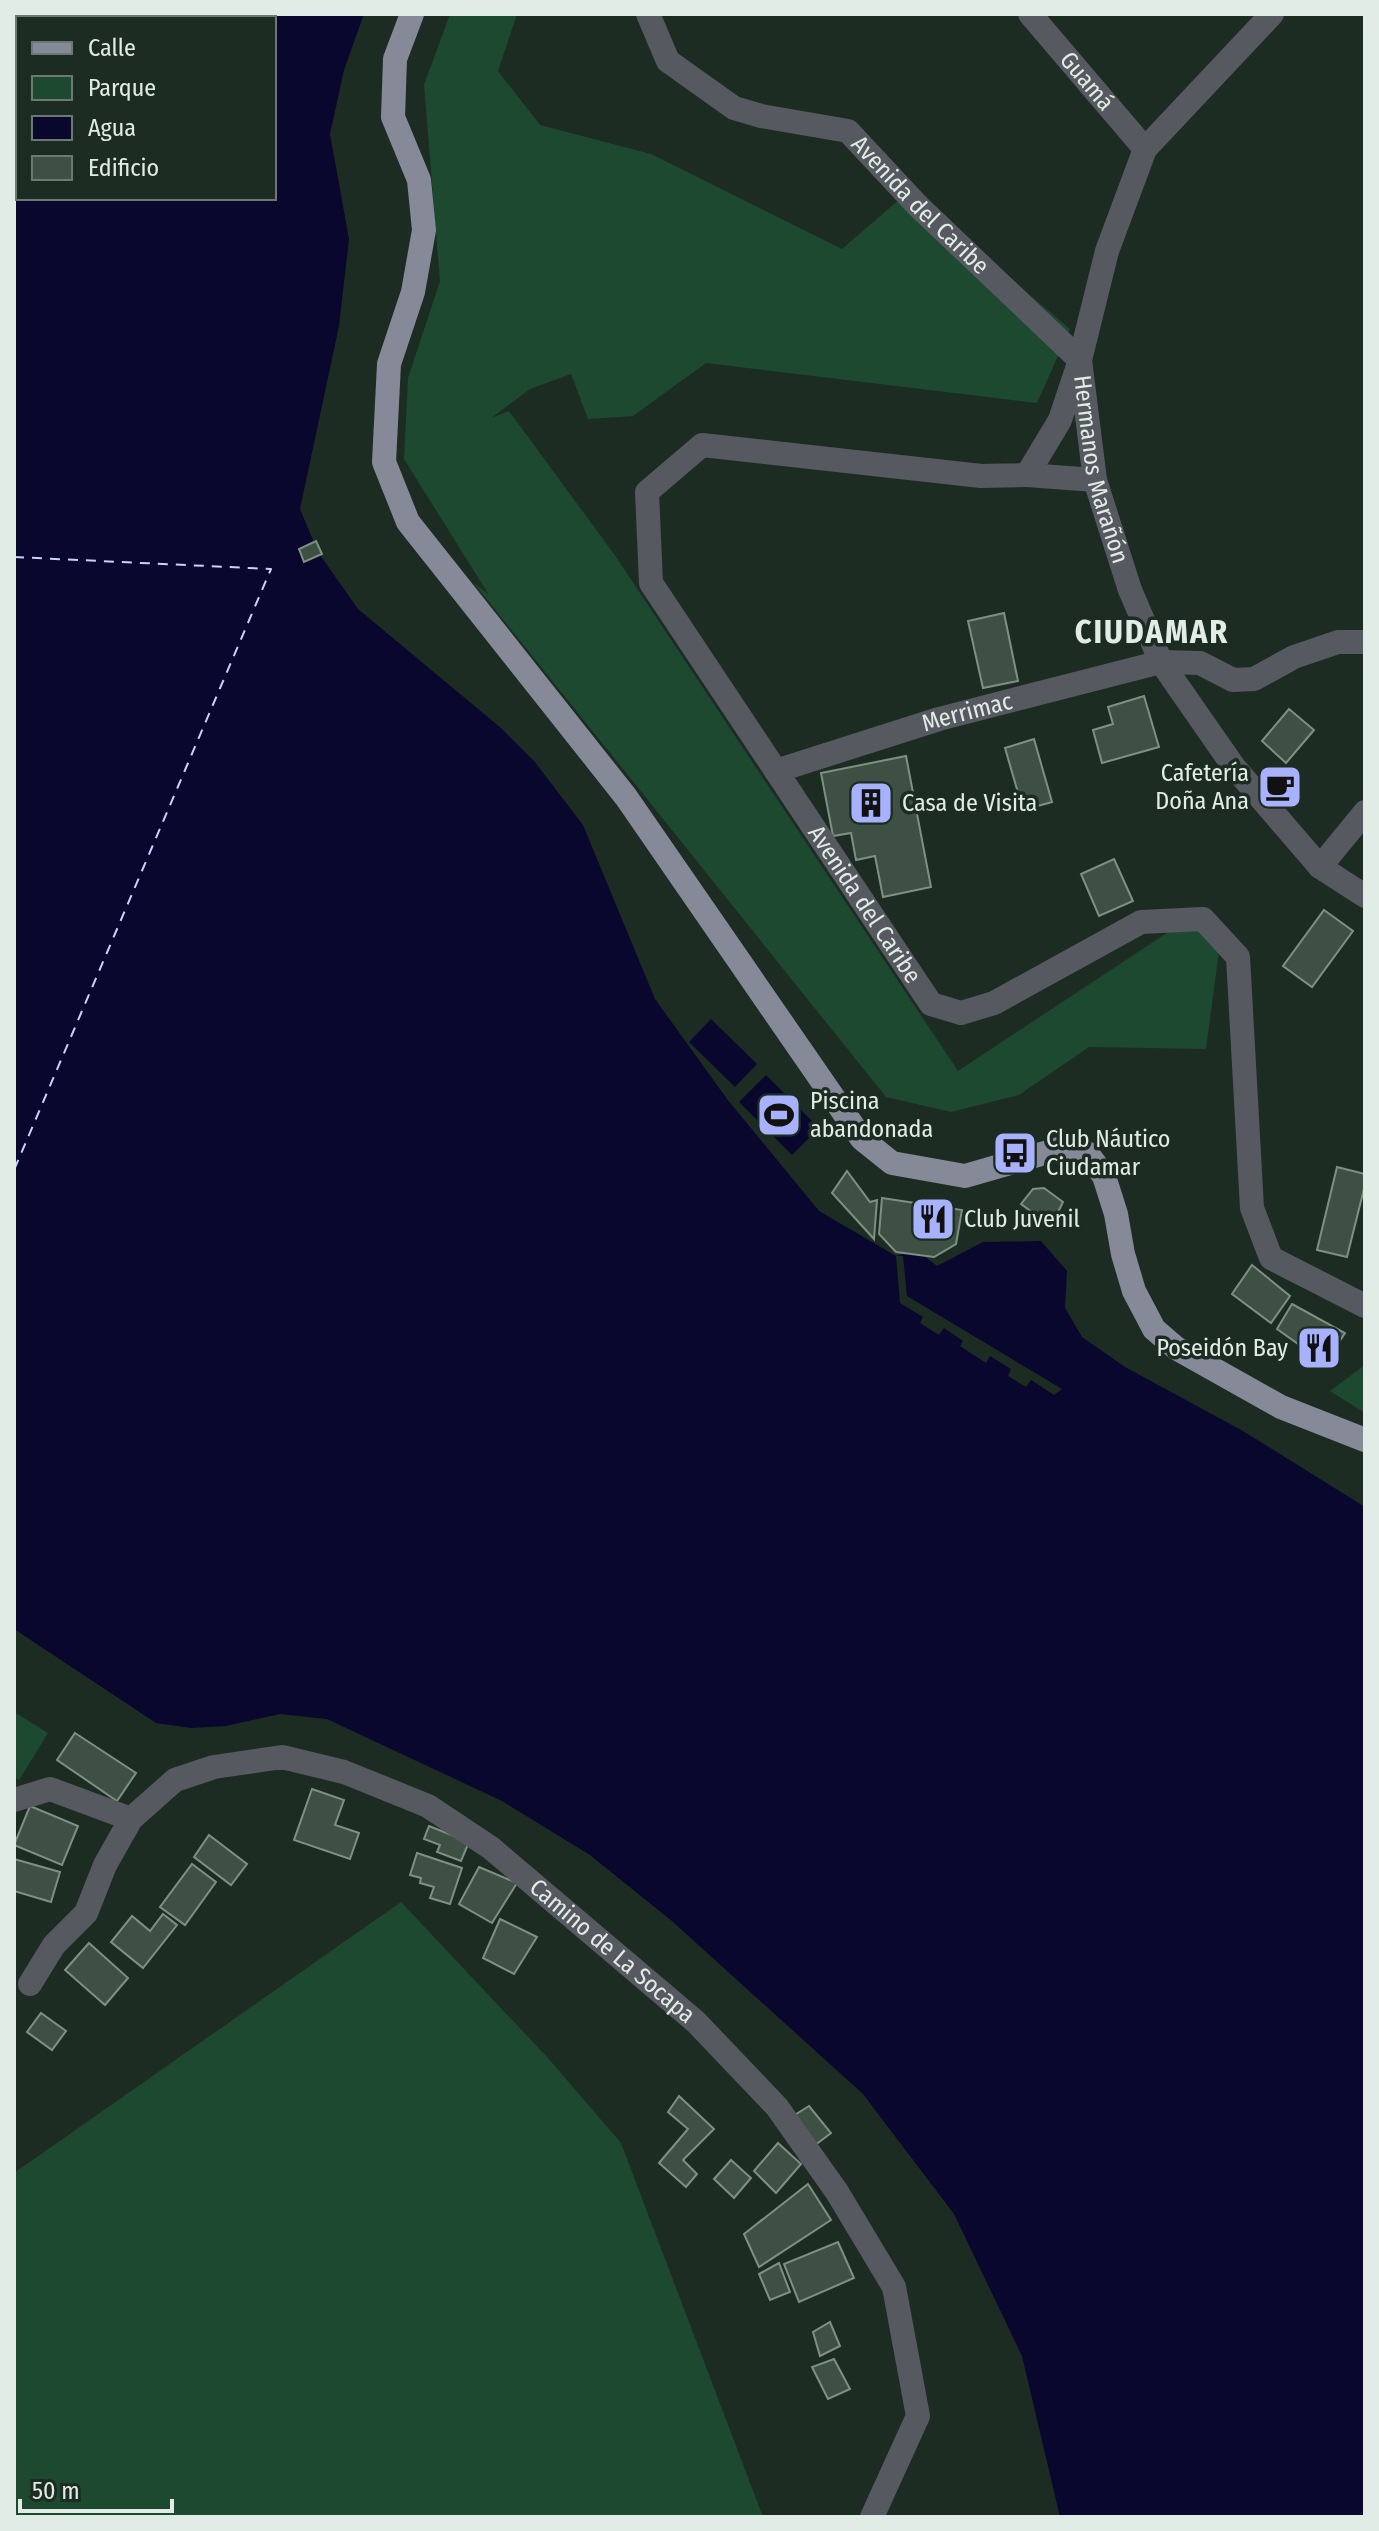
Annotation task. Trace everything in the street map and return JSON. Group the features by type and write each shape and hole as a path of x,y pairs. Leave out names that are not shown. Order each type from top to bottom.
{"main road":[{"path":"412,14 395,59 393,117 419,180 424,230 413,292 389,364 384,462 408,522 626,797 862,1139 892,1163 965,1176 1069,1146 1087,1153 1104,1176 1134,1291 1154,1329 1176,1348 1281,1407 1365,1440"}],"street":[{"name":"Avenida del Caribe","path":"648,14 668,61 734,108 761,116 848,131 918,206 1080,360"},
{"name":"Guamá","path":"1030,14 1145,149"},
{"name":"Hermanos Marañón","path":"1272,14 1145,149 1107,251 1080,360 1095,480 1130,590 1161,662 1234,767 1320,867 1365,896"},
{"path":"1027,475 1060,420 1080,360"},
{"name":"Avenida del Caribe","path":"1095,480 1027,475 981,476 702,445 647,492 651,583 931,1004 961,1013 994,1003 1141,922 1203,919 1238,957 1252,1208 1271,1258 1365,1306"},
{"name":"Merrimac","path":"776,771 939,719 1161,662 1200,663 1233,680 1254,679 1294,657 1338,642 1365,642"},
{"path":"1320,867 1365,812"},
{"name":"Camino de La Socapa","path":"30,1984 54,1945 86,1913 105,1865 131,1819 175,1780 214,1767 282,1757 344,1772 428,1806 491,1848 696,2022 777,2107 837,2192 894,2287 918,2416 872,2517"},
{"path":"14,1800 50,1789 131,1819"}],"green space":[{"path":"450,14 517,14 498,71 540,125 651,154 842,249 908,192 1070,329 1037,403 706,363 633,416 588,419 571,374 530,389 491,418 509,411 614,554 958,1071 1188,919 1219,951 1206,1049 1089,1047 1019,1095 951,1112 886,1097 473,582 489,595 404,459 408,378 440,281 424,85"},
{"path":"1365,1365 1365,1413 1330,1391"},
{"path":"14,1712 48,1733 19,1780 14,1777"},
{"path":"401,1902 548,2058 621,2143 763,2517 14,2517 14,2173"}],"water":[{"path":"14,14 364,14 344,70 330,134 349,239 339,326 300,509 318,552 358,609 501,728 534,761 583,825 655,999 727,1099 819,1211 896,1256 917,1250 937,1266 983,1242 1041,1241 1067,1271 1065,1308 1082,1337 1125,1367 1243,1431 1365,1507 1365,2517 1060,2517 1022,2356 954,2214 863,2094 673,1922 590,1855 502,1801 327,1719 280,1714 226,1726 191,1728 156,1723 14,1629"},
{"name":"Piscina abandonada","path":"711,1019 757,1064 735,1087 689,1042"},
{"name":"Piscina abandonada","path":"766,1075 819,1128 792,1155 739,1102"}],"pier":[{"path":"896,1256 903,1256 907,1296 1062,1389 1054,1395 1031,1380 1026,1387 1008,1376 1011,1369 990,1356 986,1363 960,1346 963,1341 944,1328 939,1335 920,1323 923,1317 900,1303"}],"building":[{"path":"316,541 322,554 304,562 299,549"},
{"path":"1004,613 1018,681 983,688 968,621"},
{"path":"1144,696 1159,747 1102,763 1093,730 1113,724 1108,707"},
{"path":"1289,709 1314,730 1286,763 1262,741"},
{"path":"1034,739 1052,802 1023,810 1005,748"},
{"name":"Casa de Visita","path":"906,756 931,887 883,897 875,856 856,860 851,833 833,836 821,773"},
{"path":"1114,859 1133,901 1099,916 1081,874"},
{"path":"1324,910 1353,931 1312,987 1283,966"},
{"path":"1337,1167 1365,1174 1347,1257 1317,1250"},
{"path":"847,1171 870,1202 877,1200 874,1239 832,1193"},
{"path":"1044,1188 1063,1202 1051,1226 1021,1204 1033,1189"},
{"path":"882,1198 962,1210 956,1244 934,1257 896,1252 879,1234"},
{"path":"1252,1265 1290,1296 1271,1323 1232,1294"},
{"name":"Poseidón Bay","path":"1292,1304 1345,1333 1325,1363 1277,1329"},
{"path":"75,1733 136,1773 117,1801 57,1760"},
{"path":"312,1789 344,1800 335,1825 359,1833 350,1859 294,1840"},
{"path":"30,1806 78,1826 62,1865 14,1845"},
{"path":"429,1826 469,1842 461,1861 437,1852 440,1845 424,1839"},
{"path":"209,1835 247,1864 231,1885 194,1857"},
{"path":"417,1853 462,1868 450,1904 430,1898 434,1887 420,1883 421,1878 410,1875"},
{"path":"14,1859 60,1872 51,1902 14,1891"},
{"path":"192,1864 216,1882 185,1925 160,1907"},
{"path":"479,1867 517,1883 492,1923 459,1904"},
{"path":"163,1914 177,1925 143,1968 111,1942 132,1916 150,1931"},
{"path":"500,1919 537,1937 514,1974 483,1958"},
{"path":"89,1943 128,1978 105,2005 65,1970"},
{"path":"41,2013 66,2031 52,2050 27,2032"},
{"path":"679,2096 714,2129 683,2160 697,2174 686,2187 659,2163 688,2129 668,2112"},
{"path":"809,2106 831,2133 814,2146 790,2118"},
{"path":"778,2143 801,2164 776,2193 754,2171"},
{"path":"731,2160 751,2178 734,2198 714,2179"},
{"path":"808,2184 831,2220 759,2267 744,2234"},
{"path":"838,2242 854,2278 799,2302 784,2264"},
{"path":"779,2263 790,2292 770,2300 759,2274"},
{"path":"830,2322 840,2346 820,2356 813,2332"},
{"path":"834,2359 850,2389 828,2399 812,2367"}],"ferry route":[{"path":"14,557 271,569 14,1170"}],"place":[{"name":"Cafetería Doña Ana","path":"1280,787"},
{"name":"Casa de Visita","path":"871,803"},
{"name":"Piscina abandonada","path":"779,1115"},
{"name":"Club Náutico Ciudamar","path":"1015,1153"},
{"name":"Club Juvenil","path":"933,1219"},
{"name":"Poseidón Bay","path":"1319,1348"}],"district":[{"name":"CIUDAMAR","path":"1152,632"}]}
